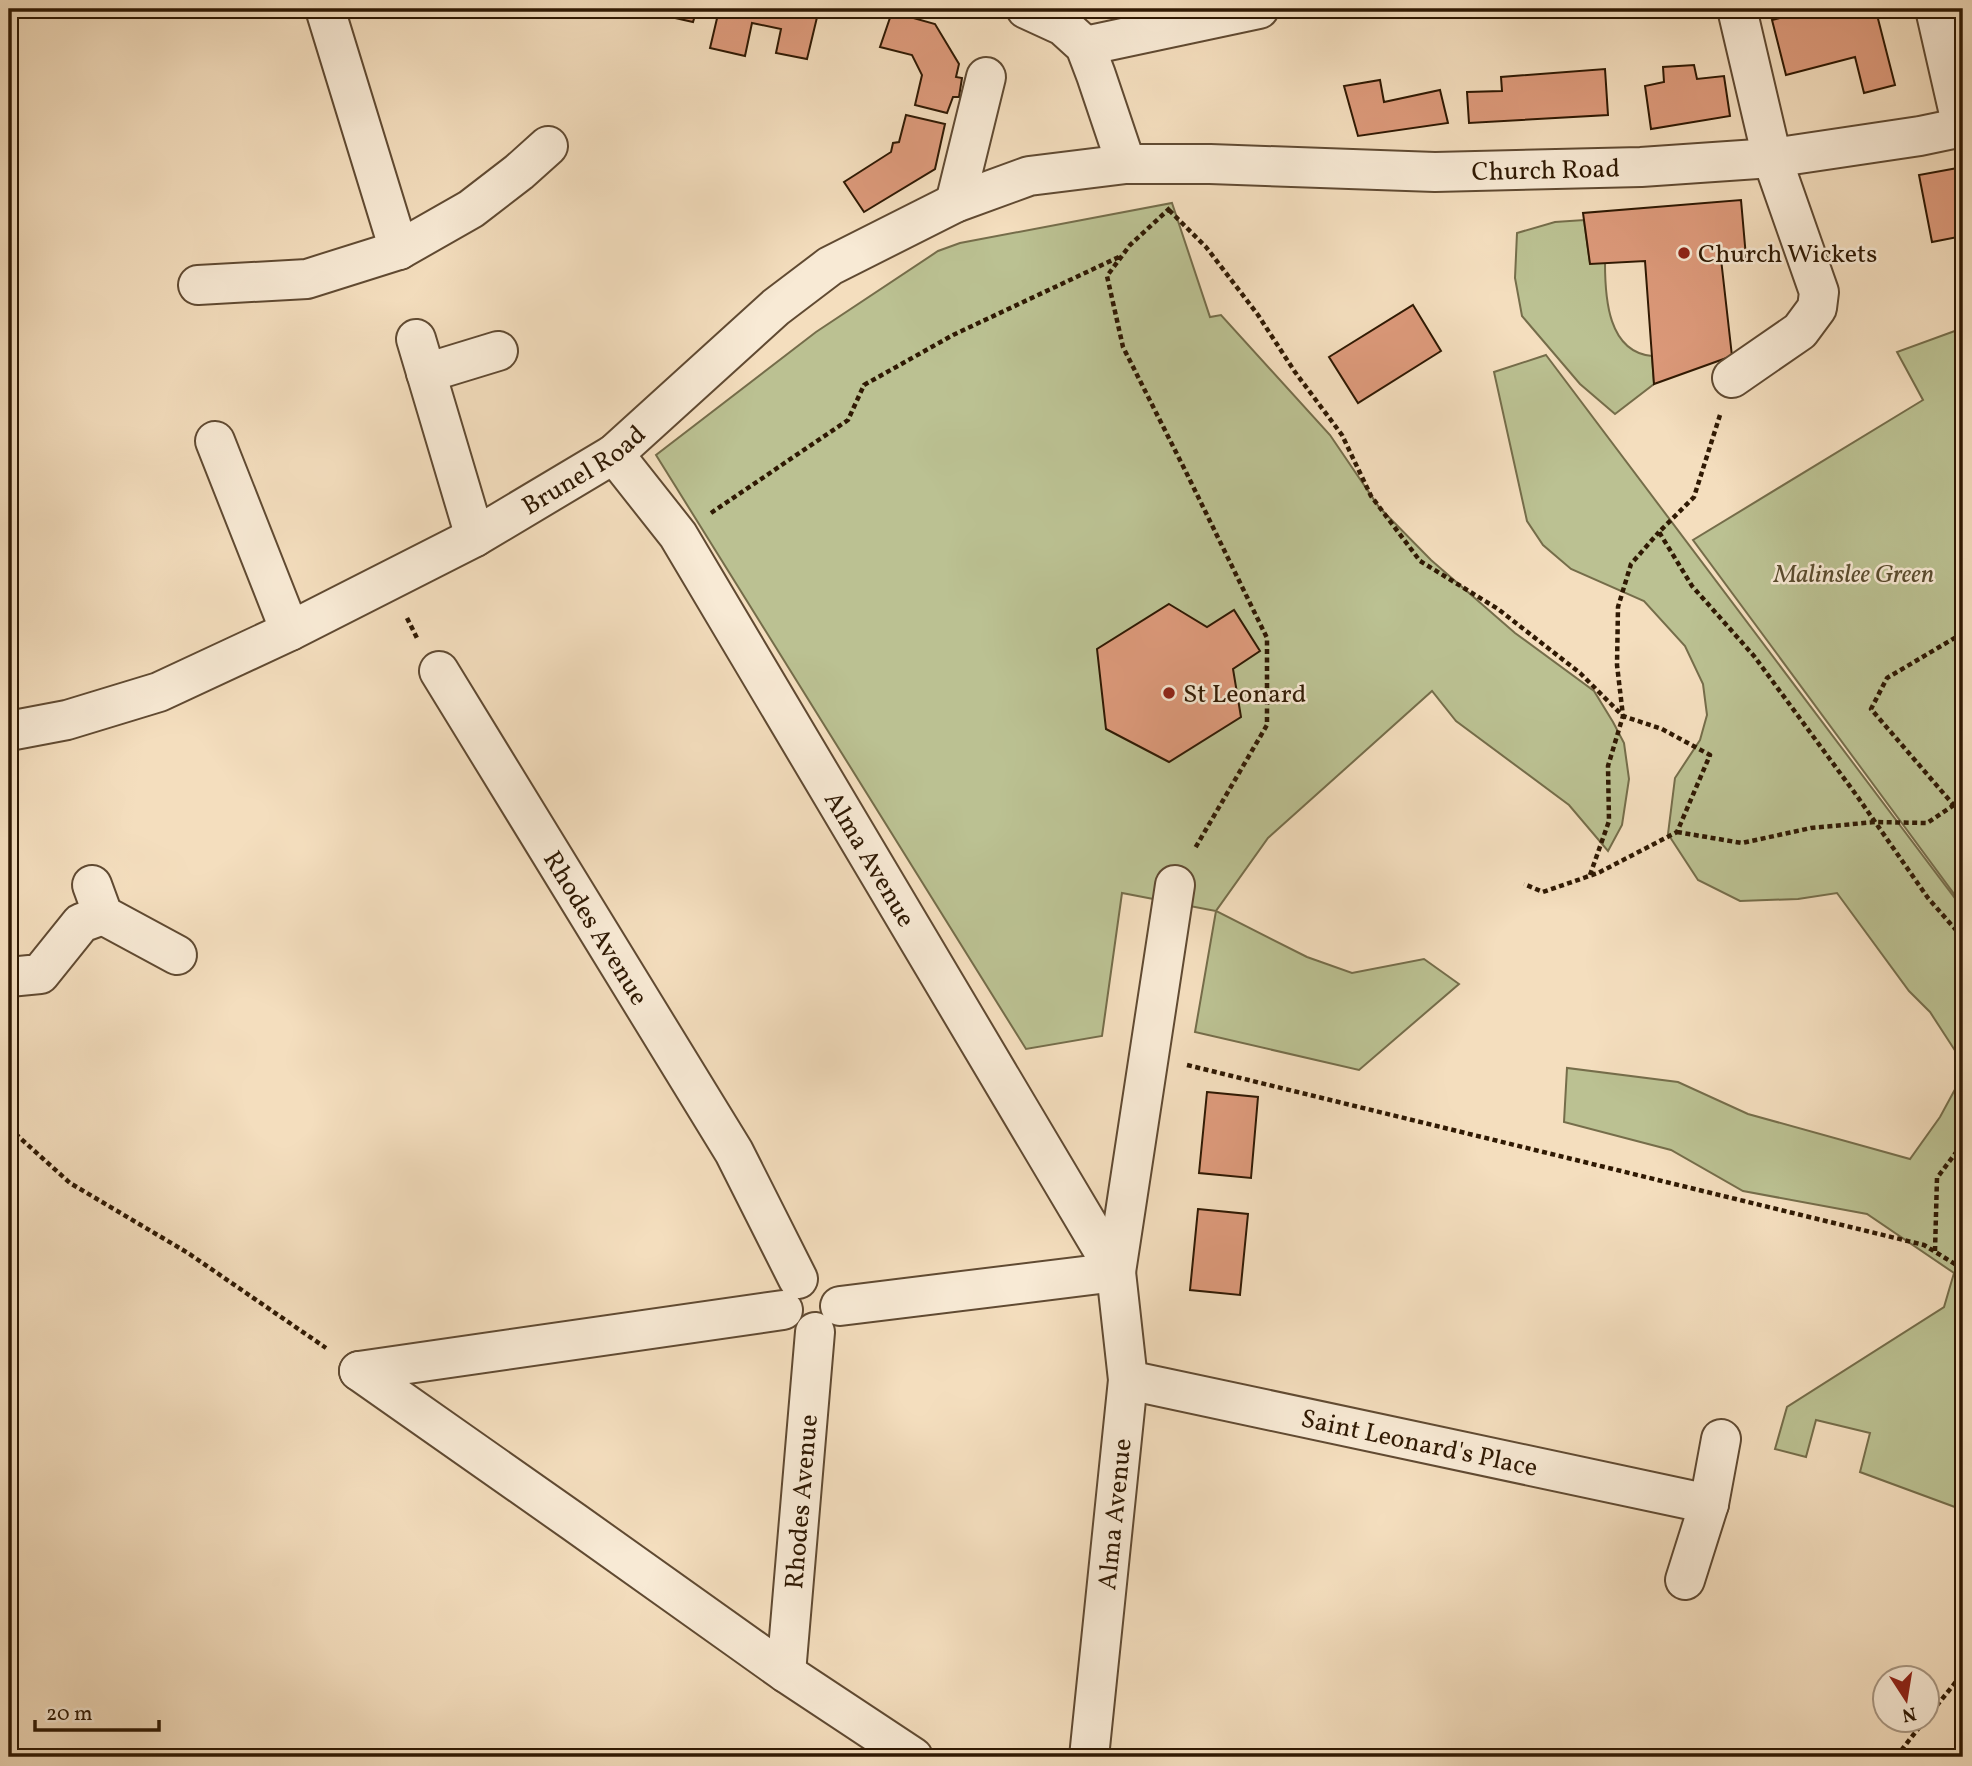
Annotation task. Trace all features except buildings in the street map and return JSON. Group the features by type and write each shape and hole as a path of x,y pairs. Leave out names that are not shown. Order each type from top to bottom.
{"street":[{"path":"325,9 399,250"},
{"path":"1026,9 1072,27 1259,9"},
{"path":"1732,378 1800,331 1818,308 1819,292 1772,158 1737,9"},
{"path":"1935,9 1963,127"},
{"path":"1072,27 1096,75 1126,164"},
{"path":"955,203 986,77"},
{"name":"Church Road","path":"1126,164 1210,164 1435,172 1641,167 1772,158 1963,127"},
{"path":"198,285 307,279 399,250 471,209 548,146"},
{"name":"Brunel Road","path":"9,731 67,720 159,692 290,631 475,537 614,454 776,307 830,266 955,203 1029,176 1126,164"},
{"path":"475,537 421,356 498,351"},
{"path":"215,441 290,631"},
{"name":"Alma Avenue","path":"614,454 678,535 1115,1272"},
{"name":"Rhodes Avenue","path":"439,671 734,1152 791,1294 783,1314 796,1329 806,1332 828,1319"},
{"name":"Alma Avenue","path":"1089,1757 1128,1380 1115,1272 1175,885"},
{"path":"9,977 40,974 97,900 177,956"},
{"path":"359,1371 791,1294 803,1276 821,1277 835,1289 828,1319 1115,1272"},
{"name":"Rhodes Avenue","path":"786,1673 828,1319"},
{"path":"359,1371 786,1673 913,1757"},
{"name":"Saint Leonard's Place","path":"1128,1380 1709,1504"},
{"path":"1685,1580 1709,1504 1721,1439"}],"path":[{"path":"1175,885 1267,725 1267,638 1123,347 1107,276 1130,245 1179,201"},
{"path":"1169,210 1206,247 1258,315 1295,372 1342,435 1371,496 1420,561 1498,609 1580,673 1623,716 1662,729 1710,755 1677,832"},
{"path":"678,535 848,420 864,385 953,335 1122,255"},
{"path":"1590,875 1609,821 1608,766 1623,716 1616,665 1618,607 1631,564 1694,497 1732,378"},
{"path":"1659,532 1692,586 1754,656 1928,898 1963,938"},
{"path":"388,580 415,634 439,671"},
{"path":"1963,634 1887,678 1871,709 1963,816"},
{"path":"1524,884 1543,892 1598,873 1677,832 1742,843 1811,828 1875,822 1927,823 1963,799"},
{"path":"1149,1056 1924,1245 1963,1269"},
{"path":"9,1128 70,1184 188,1253 359,1371"},
{"path":"1935,1252 1937,1178 1963,1143"},
{"path":"1940,1702 1963,1673"},
{"path":"1896,1757 1915,1734"}],"green space":[{"path":"1172,203 1210,317 1221,315 1330,435 1379,507 1431,560 1515,633 1594,691 1624,743 1629,779 1622,825 1608,851 1569,805 1456,721 1432,691 1268,838 1216,911 1122,893 1102,1036 1026,1049 656,455 816,332 938,251 960,243"},
{"path":"1584,220 1590,263 1605,263 1608,307 1618,334 1626,345 1637,352 1652,356 1654,384 1615,414 1580,384 1522,316 1515,278 1517,233 1555,222"},
{"name":"Malinslee Green","path":"1963,328 1963,906 1693,540 1923,400 1897,352"},
{"path":"1546,355 1963,909 1963,1510 1860,1472 1870,1433 1816,1420 1806,1457 1775,1449 1787,1407 1944,1307 1954,1273 1867,1214 1743,1191 1671,1150 1564,1122 1567,1068 1678,1082 1748,1114 1910,1159 1940,1117 1959,1082 1956,1052 1930,1012 1909,991 1837,893 1798,899 1740,901 1698,880 1668,834 1675,778 1700,740 1707,715 1703,684 1685,646 1644,601 1571,569 1543,545 1527,521 1494,372"},
{"path":"1216,911 1307,957 1352,973 1424,959 1459,984 1359,1070 1195,1032"}],"place":[{"name":"Church Wickets","path":"1684,253"},
{"name":"St Leonard","path":"1169,693"}]}
